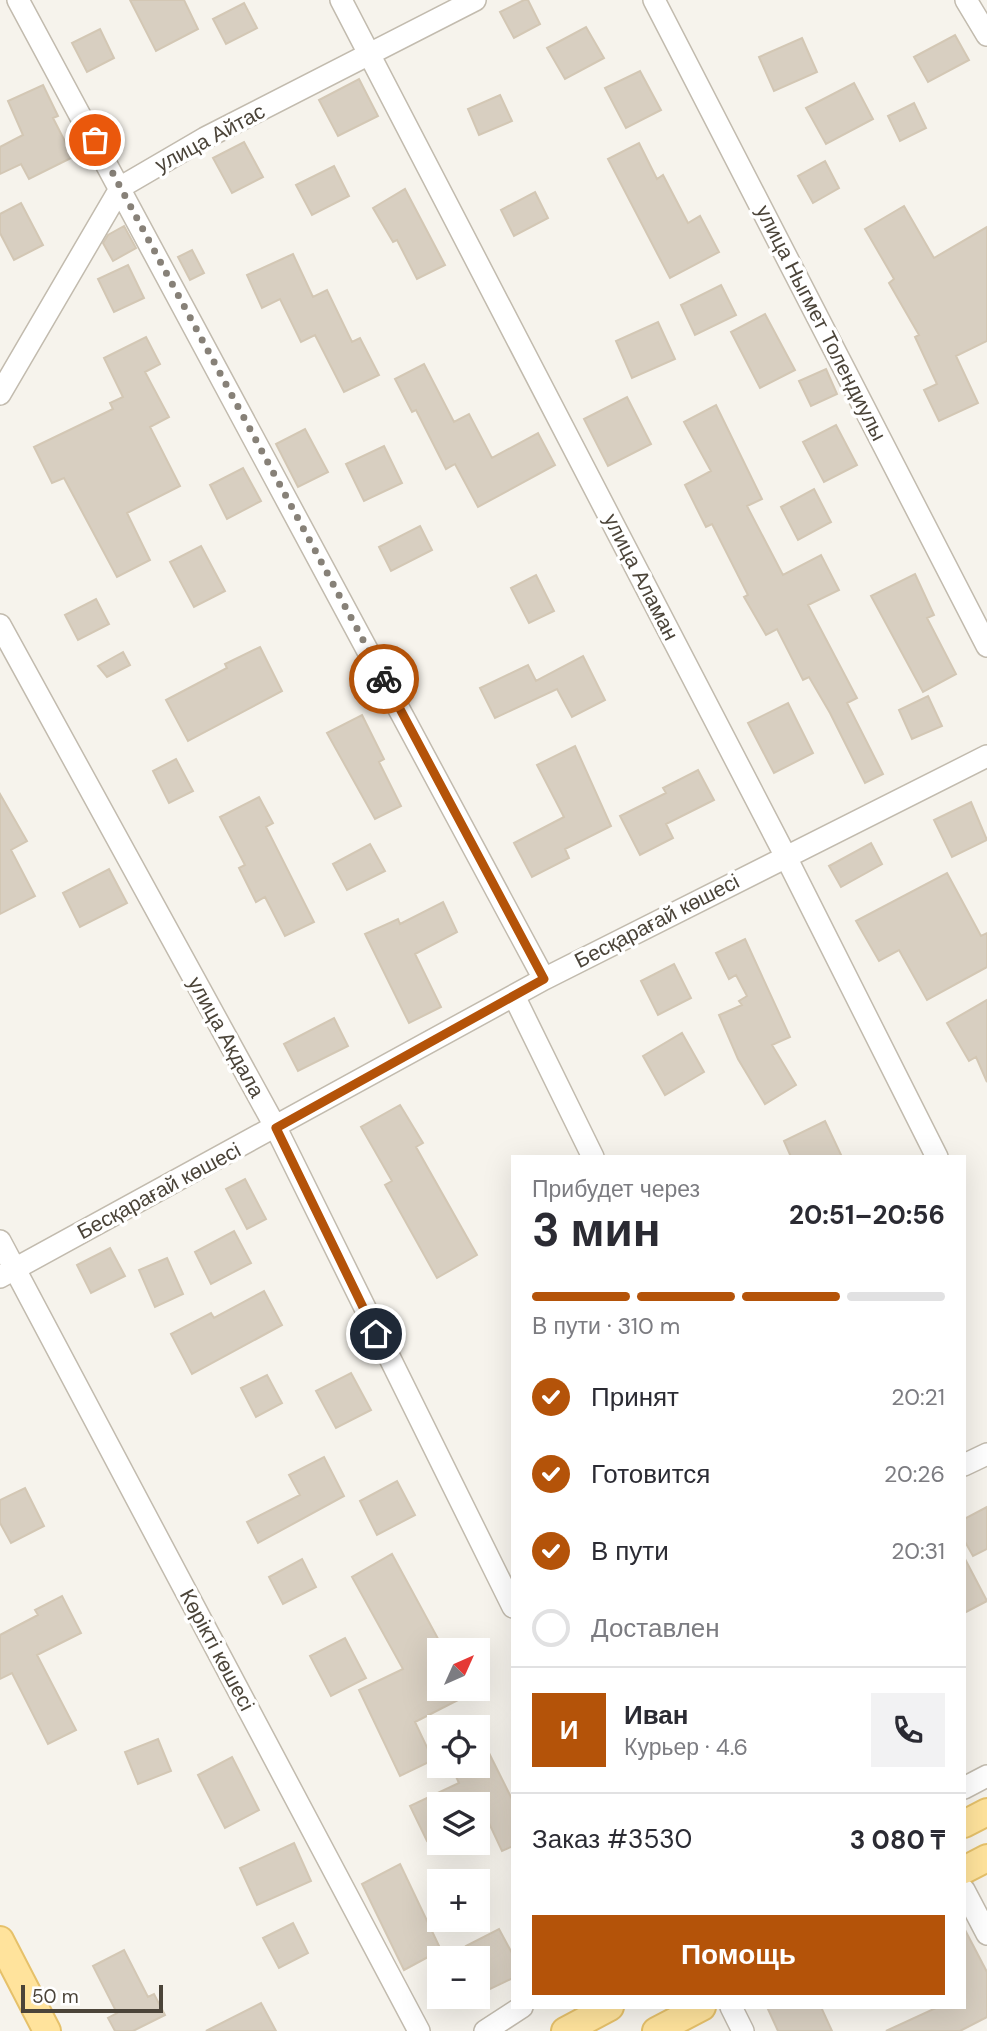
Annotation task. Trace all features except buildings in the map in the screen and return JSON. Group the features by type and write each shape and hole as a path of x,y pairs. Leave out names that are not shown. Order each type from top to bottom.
{"main road":[{"path":"966,1823 987,1812"},
{"path":"966,1869 987,1857"},
{"path":"0,1940 47,2031"},
{"path":"565,2031 606,2009"},
{"path":"656,2031 698,2009"}],"street":[{"path":"18,0 121,187 544,979"},
{"name":"улица Аламан","path":"341,0 785,855 936,1155"},
{"name":"улица Айтас","path":"0,394 121,187 205,138 475,0"},
{"name":"улица Ныгмет Толендиулы","path":"654,0 987,646"},
{"path":"966,0 987,35"},
{"name":"улица Акдала","path":"0,625 276,1128 511,1604"},
{"name":"Бесқарағай көшесі","path":"7,1273 544,979 785,855 987,756"},
{"path":"514,996 592,1155"},
{"name":"Көрікті көшесі","path":"0,1241 7,1273 419,2031"},
{"path":"966,1464 987,1454"},
{"path":"966,1787 987,1776"},
{"path":"966,1894 987,1934"},
{"path":"485,2031 519,2009"},
{"path":"732,2009 743,2031"}],"way so far":[{"path":"95,140 384,679"}],"route":[{"path":"376,1334 276,1128 544,979 384,679"}]}
